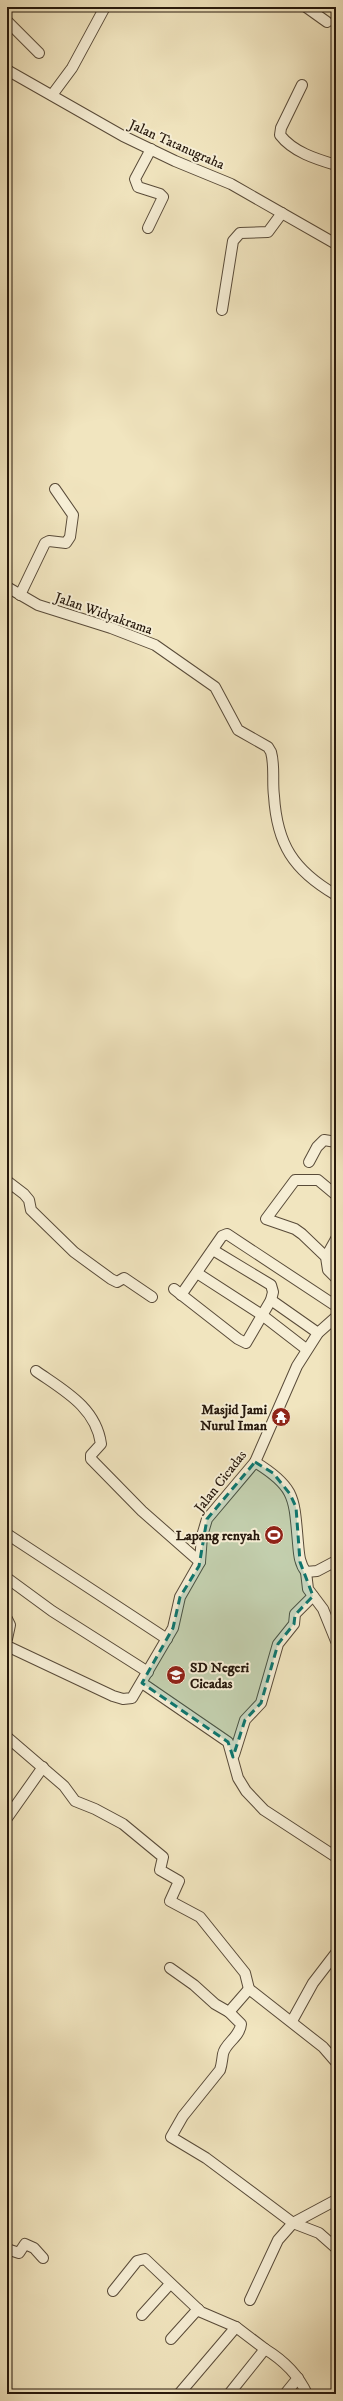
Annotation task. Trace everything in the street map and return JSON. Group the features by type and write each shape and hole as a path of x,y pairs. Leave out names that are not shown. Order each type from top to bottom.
{"street":[{"path":"52,95 72,68 105,7"},
{"path":"306,7 326,22"},
{"path":"7,21 39,53"},
{"name":"Jalan Tatanugraha","path":"7,70 123,136 231,184 336,244"},
{"path":"302,85 281,128 280,135 290,145 308,155 336,165"},
{"path":"148,228 162,199 162,195 138,187 135,179 151,149"},
{"path":"222,310 233,241 240,233 268,232 282,213"},
{"path":"20,595 45,543 49,541 66,543 70,540 73,515 55,489"},
{"name":"Jalan Widyakrama","path":"7,587 38,605 111,628 155,645 215,687 238,730 268,747 271,752 277,828 285,848 306,873 336,895"},
{"path":"309,1162 324,1140 336,1142"},
{"path":"326,1257 295,1229 266,1219 295,1180 318,1180 336,1195"},
{"path":"7,1181 24,1194 28,1200 31,1210 74,1252 111,1279 117,1282 124,1278 152,1297"},
{"path":"213,1250 266,1280 271,1285 273,1292 271,1300 244,1343 177,1292 197,1273 213,1250 225,1234 336,1306"},
{"path":"336,1239 326,1257 328,1270 336,1278"},
{"path":"197,1273 262,1315 306,1349"},
{"path":"271,1300 318,1333"},
{"name":"Jalan Cicadas","path":"7,1646 123,1699 132,1698 173,1628 180,1597 200,1562 202,1536 207,1519 255,1462 266,1439 287,1386 306,1349 318,1333 336,1317"},
{"path":"36,1371 69,1392 89,1415 97,1428 101,1444 91,1455 91,1460 142,1511 200,1562"},
{"path":"255,1462 272,1473 290,1494 296,1507 300,1562 306,1572 306,1583 313,1596 323,1609 336,1641"},
{"path":"7,1534 167,1639"},
{"path":"306,1572 317,1571 336,1561"},
{"path":"7,1578 52,1611 148,1672"},
{"path":"233,1757 245,1720 261,1703 278,1644 294,1624 295,1614 313,1596"},
{"path":"7,1619 10,1625 7,1639"},
{"path":"142,1683 228,1742 238,1778 246,1791 264,1810 336,1857"},
{"path":"7,1737 64,1786 75,1801 95,1808 123,1824 163,1857 160,1870 179,1881 170,1901 200,1917 245,1973 249,1989 284,2018 292,2021 323,2047 336,2062"},
{"path":"7,1818 43,1767"},
{"path":"292,2021 313,1984 336,1953"},
{"path":"170,1968 194,1985 215,2004 229,2012 241,2024 239,2031 223,2053 223,2062 220,2070 183,2116 171,2137 206,2158 293,2224 319,2233 336,2248"},
{"path":"229,2012 249,1989"},
{"path":"250,2300 278,2240 293,2224 336,2200"},
{"path":"7,2249 19,2253 25,2244 43,2258"},
{"path":"113,2291 137,2261 142,2259 147,2261 198,2309 220,2321 236,2327 279,2357 298,2378 307,2394"},
{"path":"142,2315 170,2284"},
{"path":"171,2339 198,2309"},
{"path":"179,2394 236,2327"},
{"path":"229,2394 265,2348"},
{"path":"285,2394 298,2378"}],"highlighted area":[{"path":"255,1462 273,1473 290,1494 296,1507 300,1562 313,1596 295,1615 294,1624 278,1644 261,1703 245,1720 233,1757 228,1742 142,1683 173,1628 180,1597 199,1566 207,1519"}],"place":[{"name":"Masjid Jami Nurul Iman","path":"281,1417"},
{"name":"Lapang renyah","path":"274,1535"},
{"name":"SD Negeri Cicadas","path":"176,1675"}]}
